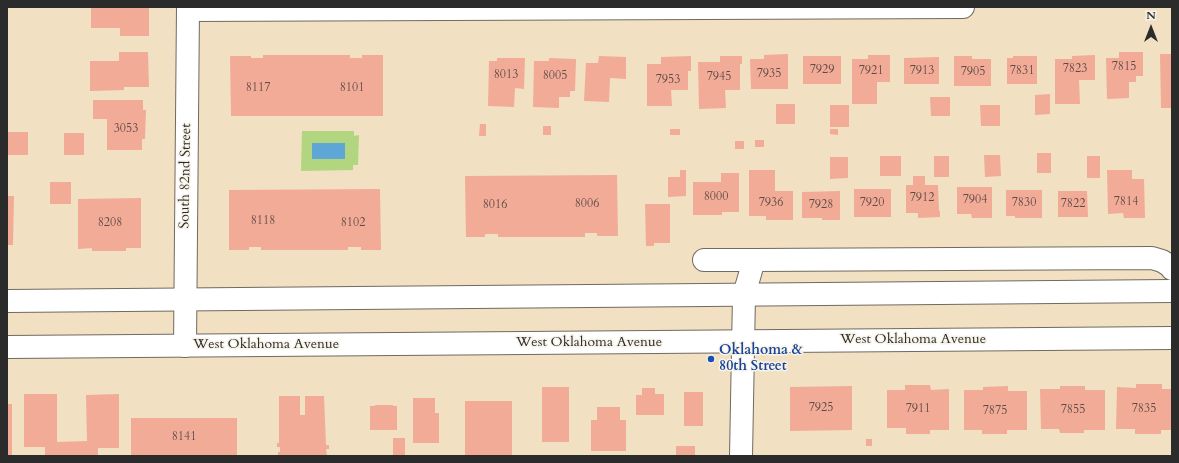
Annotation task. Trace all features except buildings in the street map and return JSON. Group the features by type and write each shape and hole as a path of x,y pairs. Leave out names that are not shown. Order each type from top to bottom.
{"main road":[{"path":"188,8 962,7"},
{"name":"South 82nd Street","path":"185,346 188,8"},
{"path":"704,260 1152,258 1162,261 1172,269"},
{"path":"741,456 744,295 754,260"},
{"path":"7,300 1172,291"},
{"name":"West Oklahoma Avenue","path":"7,347 1172,338"}],"green space":[{"path":"302,131 354,131 354,136 359,135 358,165 353,165 353,170 301,171"}],"water":[{"path":"312,143 345,143 345,159 312,159"}],"place":[{"name":"Oklahoma & 80th Street","path":"711,359"}]}
